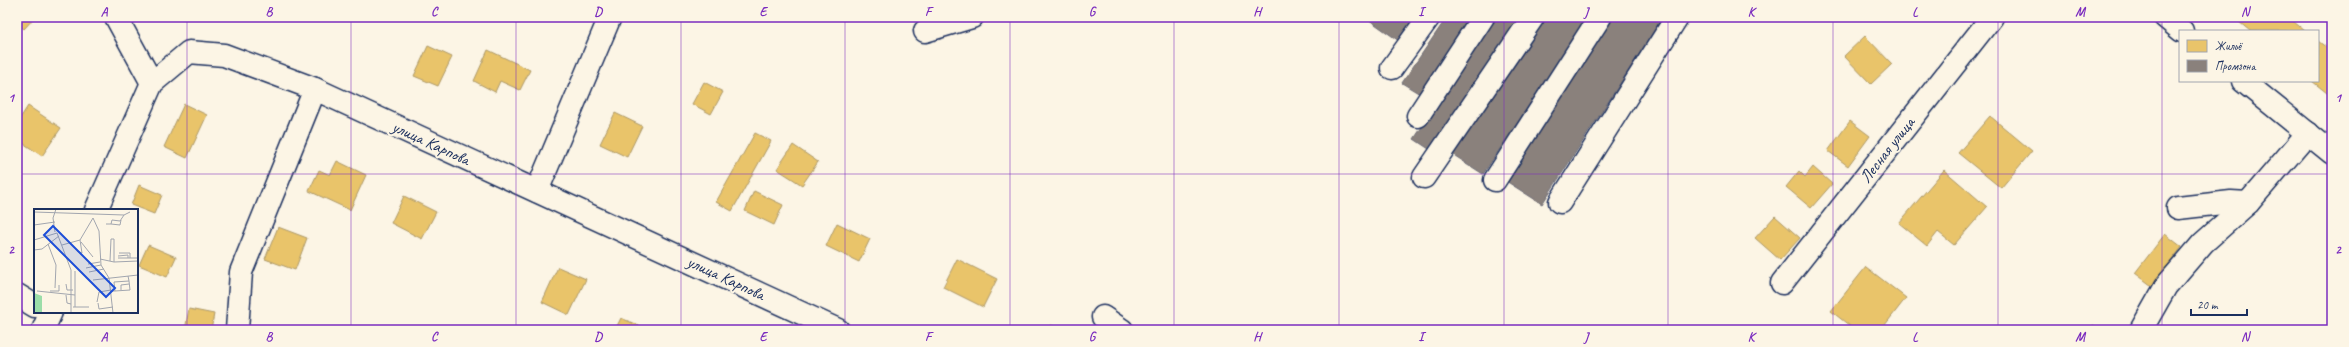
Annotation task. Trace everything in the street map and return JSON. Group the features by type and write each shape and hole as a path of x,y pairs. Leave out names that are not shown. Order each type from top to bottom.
{"street":[{"path":"116,17 152,83"},
{"path":"537,191 610,17"},
{"path":"925,31 972,17"},
{"path":"1392,68 1428,17"},
{"path":"1418,116 1483,17"},
{"path":"1424,177 1533,17"},
{"path":"1495,180 1600,17"},
{"path":"1560,202 1677,17"},
{"name":"Лесная улица","path":"1782,283 1992,17"},
{"path":"2165,17 2181,30"},
{"name":"улица Карпова","path":"96,209 152,83 189,52 224,54 315,89 838,330"},
{"path":"2245,82 2332,153"},
{"path":"237,330 241,272 315,89"},
{"path":"2141,330 2166,286 2202,242 2248,203 2308,134"},
{"path":"2178,208 2231,202 2248,203"},
{"path":"17,295 34,307"},
{"path":"1103,317 1122,330"}],"building: Жильё":[{"path":"17,17 35,17 24,29 17,23"},
{"path":"2233,17 2288,17 2304,30 2249,30"},
{"path":"1865,36 1892,64 1871,84 1844,56"},
{"path":"2319,42 2332,52 2332,97 2313,82 2319,82"},
{"path":"428,46 452,57 438,86 414,76"},
{"path":"488,50 530,70 520,90 500,81 495,92 474,81"},
{"path":"704,82 723,92 711,114 692,104"},
{"path":"184,104 207,115 187,158 164,147"},
{"path":"28,106 61,128 42,156 17,139 17,123"},
{"path":"615,113 642,126 627,157 600,144"},
{"path":"1990,116 2032,151 2001,188 1958,153"},
{"path":"1850,121 1870,136 1848,166 1828,151"},
{"path":"755,133 771,141 732,211 716,202"},
{"path":"793,145 818,162 802,185 777,169"},
{"path":"337,161 366,175 350,210 309,191 319,170 330,175"},
{"path":"1813,167 1832,184 1811,208 1786,187 1799,171 1805,177"},
{"path":"1944,170 1987,207 1954,245 1938,232 1927,246 1899,223"},
{"path":"139,185 162,195 154,214 131,205"},
{"path":"754,191 783,205 774,225 745,211"},
{"path":"404,196 436,212 422,239 391,223"},
{"path":"1775,216 1800,238 1780,260 1755,238"},
{"path":"837,223 870,239 859,262 826,246"},
{"path":"278,227 307,238 295,270 265,259"},
{"path":"2165,234 2182,247 2152,286 2135,273"},
{"path":"148,245 176,257 167,277 139,265"},
{"path":"957,259 997,279 983,307 943,287"},
{"path":"558,267 586,279 569,315 542,302"},
{"path":"1866,267 1906,298 1881,330 1855,330 1831,311"},
{"path":"189,309 214,314 211,330 185,330"},
{"path":"621,318 649,330 615,330"},
{"path":"1051,325 1060,330 1048,330"},
{"path":"2093,325 2100,330 2089,330"}],"building: Промзона":[{"path":"1365,17 1416,17 1399,41"},
{"path":"1447,17 1471,17 1420,94 1402,83"},
{"path":"1495,17 1524,17 1435,153 1414,139"},
{"path":"1544,17 1588,17 1483,174 1452,154"},
{"path":"1612,17 1663,17 1542,204 1506,181"}]}
